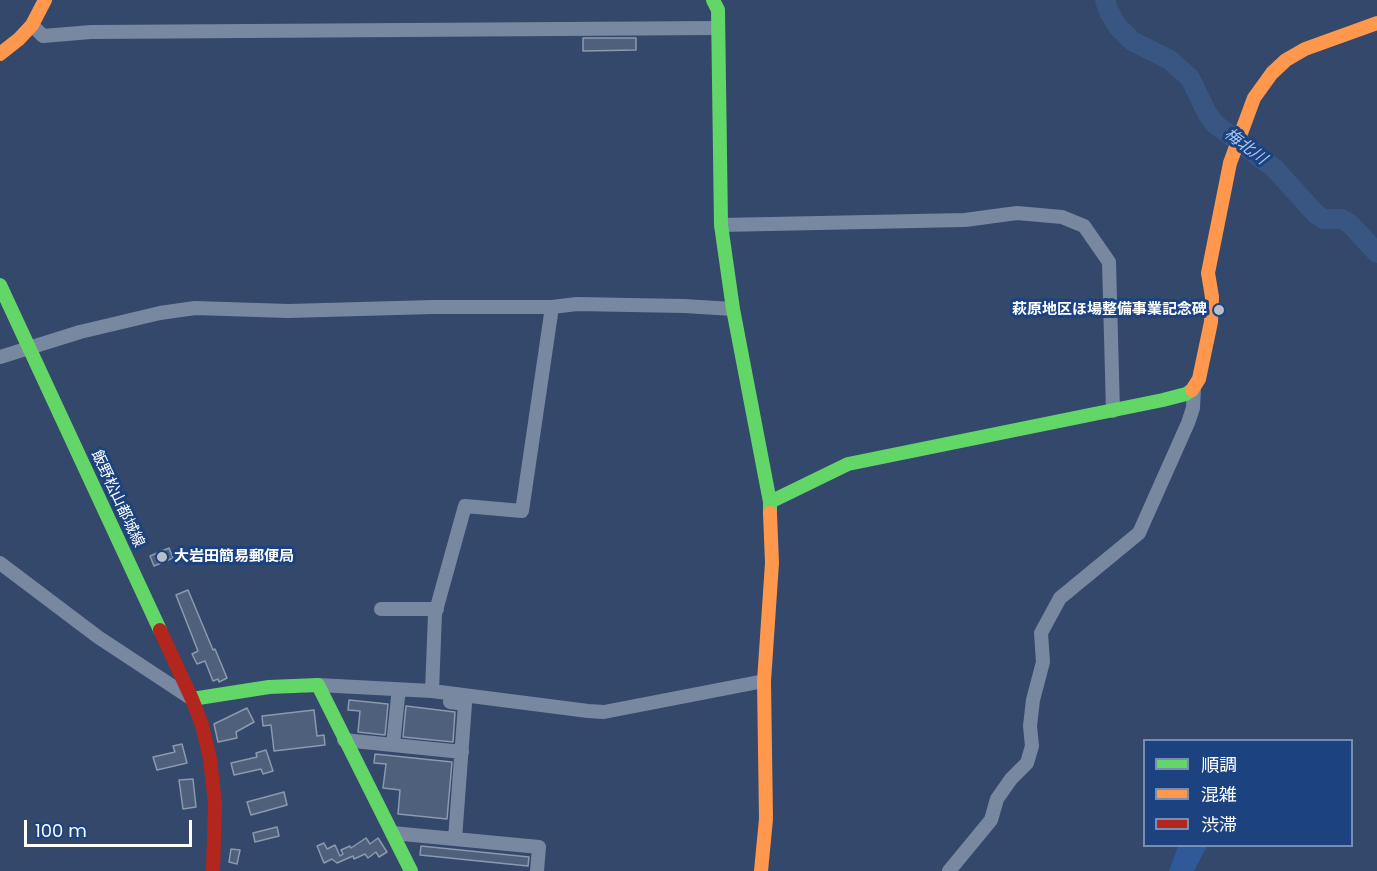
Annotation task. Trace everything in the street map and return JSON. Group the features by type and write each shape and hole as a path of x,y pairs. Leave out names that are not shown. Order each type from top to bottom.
{"street":[{"path":"0,54 32,25 45,0"},
{"path":"713,0 718,10 721,225 733,309 770,502 772,563 764,681 766,819 761,871"},
{"path":"770,502 848,464 1113,411 1186,394 1194,388 1199,379 1211,322 1212,297 1208,273 1230,163 1254,98 1272,72 1286,60 1305,49 1377,23"},
{"path":"32,25 43,36 91,32 718,28"},
{"path":"721,225 965,220 1017,213 1062,217 1084,226 1109,262 1113,411"},
{"name":"飯野松山都城線","path":"0,285 202,725 213,781 216,819 213,871"},
{"path":"0,357 28,346 91,329 160,313 195,308 288,310 552,307 577,304 733,309"},
{"path":"432,691 437,609 465,506 522,511 552,307"},
{"path":"949,871 991,820 997,799 1027,763 1032,746 1030,726 1033,700 1043,662 1041,633 1060,598 1139,532 1188,423 1193,408 1194,388"},
{"path":"0,563 98,637 192,699 269,687 318,685 432,691 604,712 764,681"},
{"path":"381,609 437,609"},
{"path":"318,685 411,871"},
{"path":"339,694 398,696 465,704 455,839"},
{"path":"393,745 398,696"},
{"path":"344,740 462,752"},
{"path":"392,833 539,847 537,871"}],"shaded area":[{"path":"1178,847 1206,847 1194,871 1169,871"}],"building":[{"path":"583,38 636,38 636,50 583,51"},
{"name":"大岩田簡易郵便局","path":"169,548 173,558 154,566 150,556"},
{"path":"188,590 227,678 219,682 218,679 213,681 205,661 197,664 192,654 198,651 176,595"},
{"path":"349,700 388,704 385,735 358,732 360,711 348,710"},
{"path":"406,706 455,712 453,742 403,737"},
{"path":"247,708 254,722 236,732 237,738 218,742 214,724"},
{"path":"314,710 317,736 324,735 325,745 274,751 271,725 263,726 262,716"},
{"path":"182,744 187,763 157,770 153,757 175,752 173,746"},
{"path":"266,750 273,771 263,774 261,769 234,775 231,763 257,757 256,753"},
{"path":"375,754 452,762 447,819 398,814 400,790 383,788 386,764 374,763"},
{"path":"193,779 196,807 183,809 179,780"},
{"path":"284,792 287,805 251,815 247,802"},
{"path":"277,827 279,836 255,842 253,833"},
{"path":"366,838 370,844 378,838 387,852 379,857 376,852 368,858 365,854 337,863 332,859 324,863 317,846 324,843 327,849 335,845 340,856 343,854 341,850 350,846 351,848"},
{"path":"421,846 529,857 528,866 420,855"},
{"path":"231,849 240,850 237,864 229,862"}],"waterway":[{"name":"梅北川","path":"1105,0 1118,27 1132,41 1170,60 1190,78 1215,124 1274,168 1316,214 1324,219 1341,219 1350,224 1377,253"}],"traffic: fast":[{"path":"713,0 718,10 721,225 733,309 770,502 770,513"},
{"path":"0,285 160,630"},
{"path":"770,502 848,464 1163,400 1186,394 1192,390"},
{"path":"192,699 269,687 318,685 411,871"}],"traffic: slow":[{"path":"0,54 32,25 45,0"},
{"path":"1192,390 1199,379 1211,322 1212,297 1208,273 1230,163 1254,98 1272,73 1286,60 1305,49 1377,23"},
{"path":"761,871 766,819 764,681 772,563 770,513"}],"traffic: jam":[{"path":"160,630 192,699 202,725 210,759 215,803 213,871"}],"place":[{"name":"萩原地区ほ場整備事業記念碑","path":"1219,310"},
{"name":"大岩田簡易郵便局","path":"162,557"}]}
